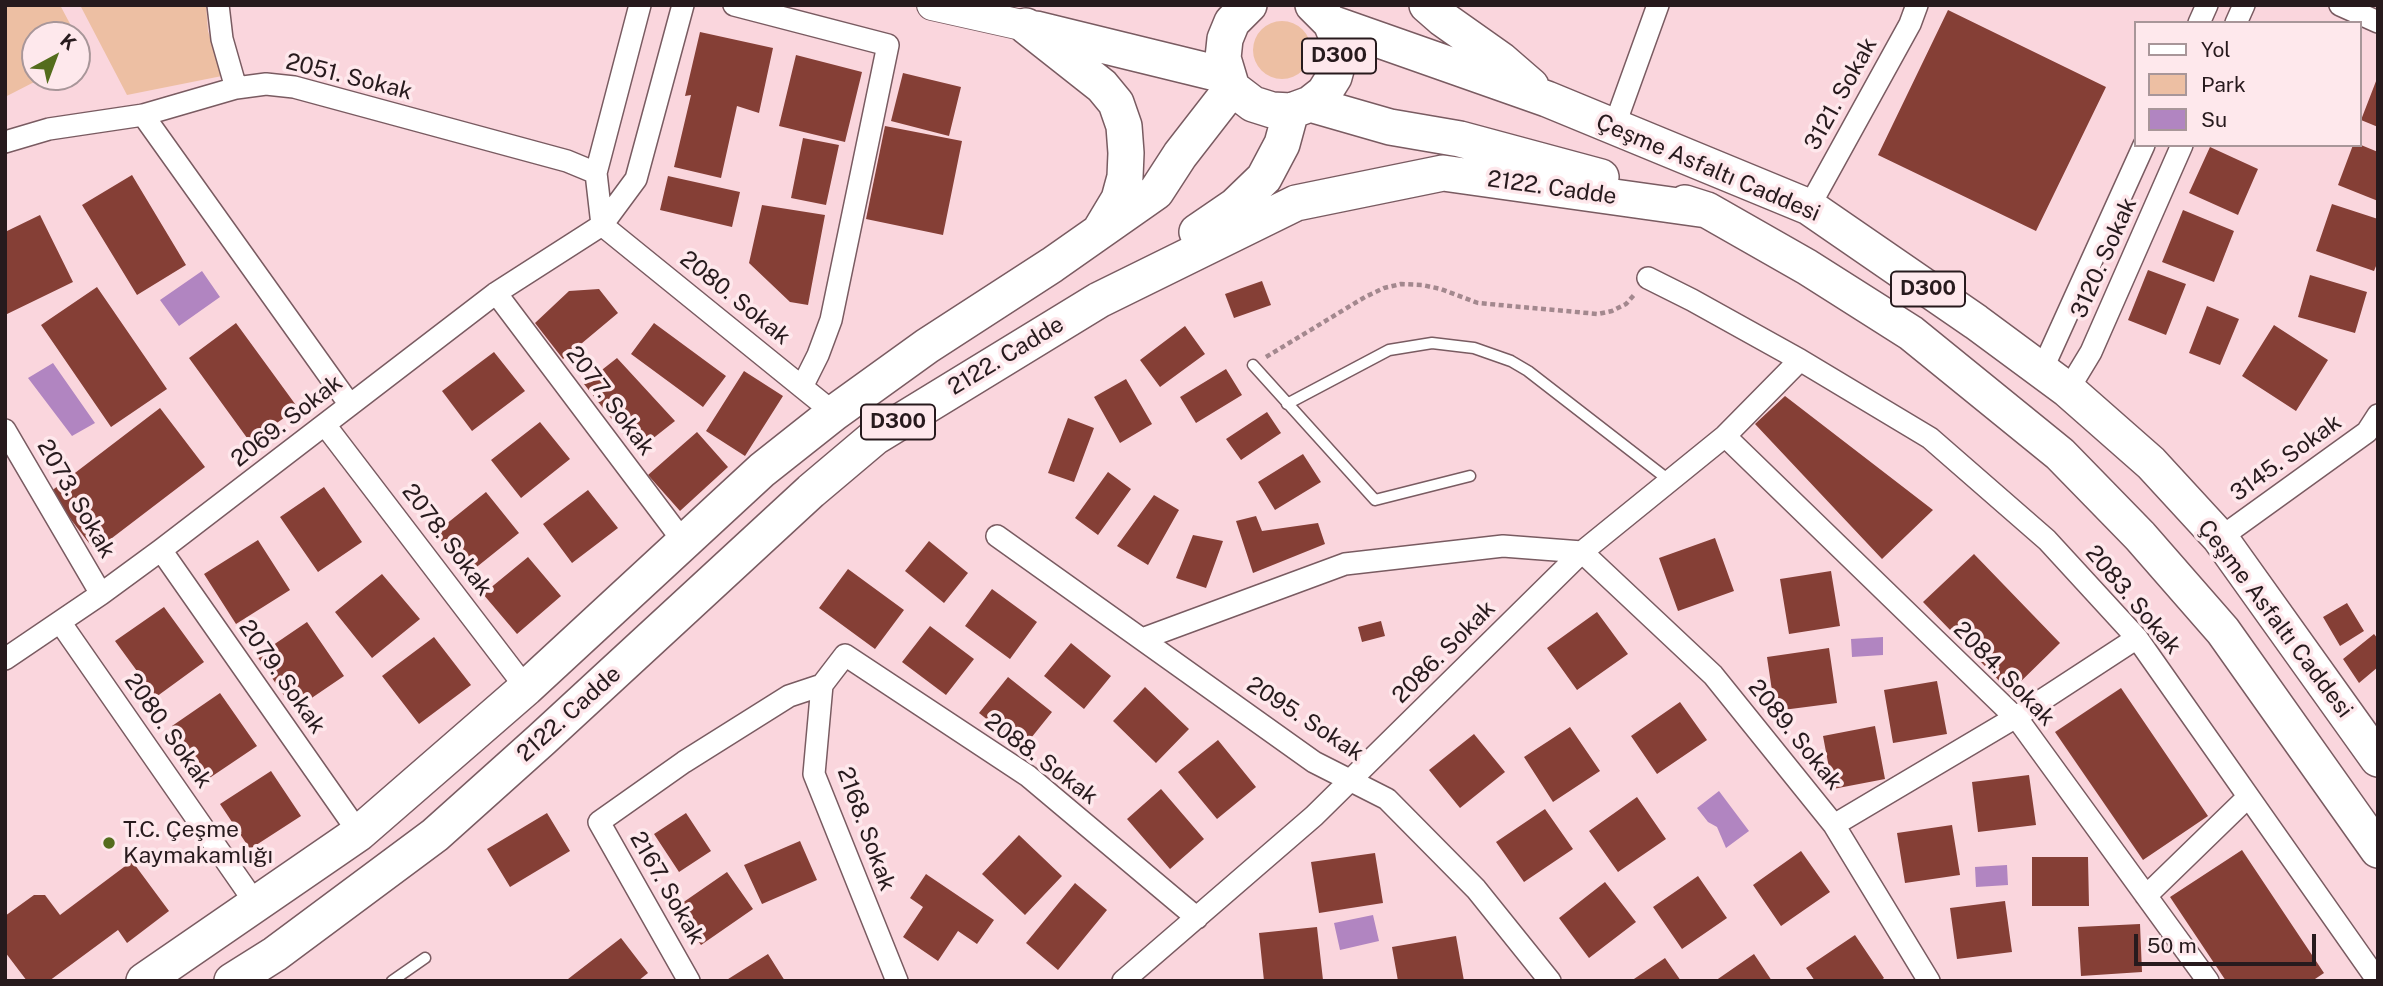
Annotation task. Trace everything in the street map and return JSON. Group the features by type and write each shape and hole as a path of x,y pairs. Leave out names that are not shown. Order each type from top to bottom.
{"highway":[{"path":"1230,82 1223,58 1225,39 1232,22 1249,5"},
{"path":"1427,5 1501,60 1546,99"},
{"name":"Çeşme Asfaltı Caddesi","path":"1322,11 1809,207 2055,380 2151,463 2220,538 2378,759"},
{"name":"D300","path":"1300,107 1324,93 1334,77 1339,59 1338,40 1322,11"},
{"path":"1026,26 1230,82 1253,104 1272,110 1300,107 1460,139 1539,159 1707,210"},
{"path":"1026,26 1102,86 1116,103 1124,126 1125,177 1119,200 1097,234"},
{"name":"2122. Cadde","path":"144,981 359,833 526,688 762,470 834,413 927,346 1156,192 1230,82"},
{"path":"1098,300 1235,206 1264,178 1300,107"},
{"name":"2122. Cadde","path":"232,981 275,954 435,835 811,491 875,436 1098,300 1296,202 1443,173 1707,210"},
{"name":"Çeşme Asfaltı Caddesi","path":"1707,210 1807,267 1911,333 2060,454 2140,536 2223,631 2378,850"}],"main road":[{"path":"932,5 1026,26"}],"street":[{"path":"218,5 222,39 236,88"},
{"path":"602,225 596,173 640,5"},
{"path":"602,225 636,179 682,5"},
{"path":"734,5 888,45 831,320 802,387"},
{"path":"1614,127 1658,5"},
{"name":"3121. Sokak","path":"1809,207 1910,24 1917,5"},
{"path":"2200,21 2207,5"},
{"path":"2237,21 2244,5"},
{"path":"2340,5 2378,22"},
{"name":"2051. Sokak","path":"5,142 49,129 143,115 236,88 266,84 294,87 566,161 596,173"},
{"path":"143,115 350,405"},
{"path":"2055,380 2143,147"},
{"name":"3120. Sokak","path":"2055,380 2091,352 2181,147"},
{"name":"2069. Sokak","path":"5,659 102,594 496,293 602,225"},
{"name":"2080. Sokak","path":"602,225 834,413"},
{"name":"2083. Sokak","path":"1648,278 1800,360 1930,438 2047,540 2137,638 2378,981"},
{"name":"2077. Sokak","path":"496,293 683,541"},
{"name":"2086. Sokak","path":"1123,981 1314,816 1583,552 1725,436 1800,360"},
{"name":"3145. Sokak","path":"2220,538 2367,432 2378,415"},
{"name":"2078. Sokak","path":"325,425 526,688"},
{"name":"2073. Sokak","path":"5,430 102,594"},
{"name":"2084. Sokak","path":"1725,436 2015,717 2208,981"},
{"name":"2095. Sokak","path":"997,536 1314,762 1387,799 1476,889 1547,979"},
{"path":"1142,639 1345,564 1503,546 1583,552"},
{"name":"2079. Sokak","path":"161,550 359,833"},
{"name":"2089. Sokak","path":"1583,552 1713,675 1834,825 1930,981"},
{"name":"2080. Sokak","path":"60,622 256,904"},
{"path":"1834,825 2015,717 2137,638"},
{"name":"2088. Sokak","path":"822,685 845,655 1028,776 1197,918"},
{"name":"2167. Sokak","path":"689,981 599,822 684,762 789,696 822,685"},
{"name":"2168. Sokak","path":"822,685 814,774 897,981"},
{"path":"2146,896 2248,797"}],"lane":[{"path":"1287,404 1389,350 1432,344 1474,348 1511,361 1528,371 1670,481"},
{"path":"1253,365 1375,500 1471,476"},
{"path":"392,981 425,958"}],"path":[{"path":"1253,365 1365,297 1401,284 1441,289 1478,303 1598,314 1626,304 1648,278"}],"green space":[{"path":"5,5 60,5 69,21 21,21 21,89 5,97"},
{"path":"80,5 206,5 208,31 222,76 127,95 91,26 91,21 88,21"},
{"path":"1276,21 1288,21 1303,29 1311,44 1311,56 1303,71 1288,79 1276,79 1261,71 1253,56 1253,44 1261,29"}],"water":[{"path":"202,271 220,297 179,326 160,300"},
{"path":"53,363 95,423 72,436 28,378"},
{"path":"1883,637 1883,655 1852,657 1851,639"},
{"path":"1719,791 1749,831 1726,848 1717,827 1708,822 1697,808"},
{"path":"2007,865 2008,885 1976,887 1975,867"},
{"path":"1373,915 1379,941 1340,950 1334,923"}],"building":[{"path":"1948,10 2106,87 2036,231 1878,155"},
{"path":"700,32 773,48 759,113 737,106 721,178 674,167 691,95 685,96"},
{"path":"796,55 862,72 845,142 779,126"},
{"path":"903,73 961,87 949,136 891,121"},
{"path":"2378,76 2378,127 2362,120"},
{"path":"885,126 962,141 943,235 866,219"},
{"path":"803,138 839,145 826,205 791,198"},
{"path":"2362,145 2378,152 2378,201 2338,185 2352,147"},
{"path":"2210,147 2258,169 2238,215 2189,193"},
{"path":"132,175 186,265 137,295 82,205"},
{"path":"668,176 740,192 732,227 660,210"},
{"path":"2332,204 2378,219 2378,261 2374,271 2316,251"},
{"path":"762,205 825,215 808,305 790,302 749,263"},
{"path":"2183,210 2234,231 2214,282 2162,262"},
{"path":"40,215 73,282 5,315 5,232"},
{"path":"2148,270 2186,284 2166,335 2128,320"},
{"path":"2310,275 2367,292 2355,333 2298,317"},
{"path":"1262,281 1271,305 1234,318 1225,294"},
{"path":"97,287 167,389 111,427 41,325"},
{"path":"599,289 618,313 563,359 535,323 569,291"},
{"path":"2207,306 2239,319 2220,365 2189,353"},
{"path":"236,323 298,408 250,442 189,358"},
{"path":"654,323 726,376 703,407 631,354"},
{"path":"2274,325 2328,360 2296,411 2242,376"},
{"path":"1185,326 1205,354 1160,387 1140,360"},
{"path":"494,352 525,391 472,431 442,391"},
{"path":"617,358 675,421 637,451 584,384"},
{"path":"1226,369 1242,395 1196,423 1180,397"},
{"path":"744,371 783,396 745,456 706,431"},
{"path":"1126,379 1152,424 1120,443 1094,397"},
{"path":"1785,396 1933,510 1882,559 1755,424"},
{"path":"160,408 205,467 95,551 50,492"},
{"path":"1267,412 1281,433 1241,460 1226,439"},
{"path":"1068,418 1094,428 1074,482 1048,473"},
{"path":"540,422 570,459 521,498 491,460"},
{"path":"697,432 728,467 680,511 648,475"},
{"path":"1303,454 1321,482 1275,510 1258,482"},
{"path":"1108,472 1131,489 1098,535 1075,518"},
{"path":"324,487 362,542 318,572 280,517"},
{"path":"588,490 618,528 572,563 543,524"},
{"path":"486,492 519,533 468,574 435,533"},
{"path":"1154,495 1179,510 1148,565 1117,546"},
{"path":"1256,516 1262,531 1318,523 1325,544 1253,573 1236,521"},
{"path":"1193,535 1223,541 1206,588 1176,578"},
{"path":"1715,538 1734,591 1678,611 1659,558"},
{"path":"258,540 290,590 236,624 204,574"},
{"path":"929,541 968,573 944,603 905,571"},
{"path":"1974,554 2060,643 2010,692 1923,602"},
{"path":"528,557 561,596 517,634 483,594"},
{"path":"848,569 904,610 875,649 819,608"},
{"path":"1831,571 1840,626 1789,634 1780,579"},
{"path":"382,574 420,619 372,658 335,612"},
{"path":"992,589 1037,622 1010,659 965,626"},
{"path":"2347,603 2364,631 2340,646 2323,617"},
{"path":"164,607 204,662 156,697 115,641"},
{"path":"1597,612 1628,654 1577,690 1547,648"},
{"path":"1381,621 1385,636 1362,642 1358,627"},
{"path":"307,622 344,676 294,710 257,656"},
{"path":"930,626 974,659 946,695 902,662"},
{"path":"2374,634 2378,639 2378,667 2359,683 2343,659"},
{"path":"434,637 471,685 419,724 382,676"},
{"path":"1071,643 1111,676 1084,709 1044,676"},
{"path":"1829,648 1837,703 1775,711 1767,657"},
{"path":"1008,677 1052,712 1023,748 979,713"},
{"path":"1937,681 1947,734 1893,743 1884,690"},
{"path":"1145,687 1189,729 1156,763 1113,721"},
{"path":"2121,688 2208,816 2143,860 2055,732"},
{"path":"220,693 257,746 208,779 172,726"},
{"path":"1680,702 1707,740 1657,774 1631,736"},
{"path":"1875,726 1885,779 1833,789 1823,736"},
{"path":"1570,727 1600,771 1553,802 1524,757"},
{"path":"1474,734 1505,772 1460,808 1429,770"},
{"path":"1218,740 1256,787 1217,819 1178,772"},
{"path":"271,771 301,816 250,849 220,804"},
{"path":"2029,775 2036,825 1978,832 1972,782"},
{"path":"1161,789 1204,839 1170,869 1127,819"},
{"path":"1637,797 1666,839 1618,872 1589,831"},
{"path":"1545,809 1573,849 1524,882 1496,842"},
{"path":"547,813 570,851 510,887 487,849"},
{"path":"686,813 711,851 679,872 654,834"},
{"path":"1952,825 1960,875 1905,883 1897,833"},
{"path":"1019,835 1062,876 1025,915 982,874"},
{"path":"800,841 817,880 762,904 744,865"},
{"path":"2242,850 2324,973 2312,981 2226,981 2170,897"},
{"path":"1801,851 1830,892 1781,926 1753,885"},
{"path":"1375,853 1383,903 1319,913 1311,862"},
{"path":"2032,857 2088,857 2089,906 2032,906"},
{"name":"T.C. Çeşme Kaymakamlığı","path":"132,861 169,911 127,943 118,930 49,981 27,981 5,952 5,916 34,895 45,895 60,915"},
{"path":"727,872 753,909 701,945 675,908"},
{"path":"926,874 994,920 977,944 958,931 938,961 903,937 923,907 910,898"},
{"path":"1698,876 1727,918 1682,949 1653,907"},
{"path":"1605,882 1636,922 1589,958 1559,918"},
{"path":"1075,883 1107,910 1058,970 1026,943"},
{"path":"2005,901 2012,952 1957,959 1950,908"},
{"path":"2140,924 2142,972 2081,976 2078,927"},
{"path":"1317,927 1323,980 1264,981 1259,933"},
{"path":"1855,935 1884,978 1880,981 1815,981 1806,968"},
{"path":"1456,936 1464,981 1398,981 1392,947"},
{"path":"621,938 648,973 638,981 569,981 568,979"},
{"path":"768,954 785,981 725,981"},
{"path":"1754,954 1772,981 1715,981"},
{"path":"1665,958 1681,981 1631,981"}],"place":[{"name":"T.C. Çeşme Kaymakamlığı","path":"109,843"}]}
